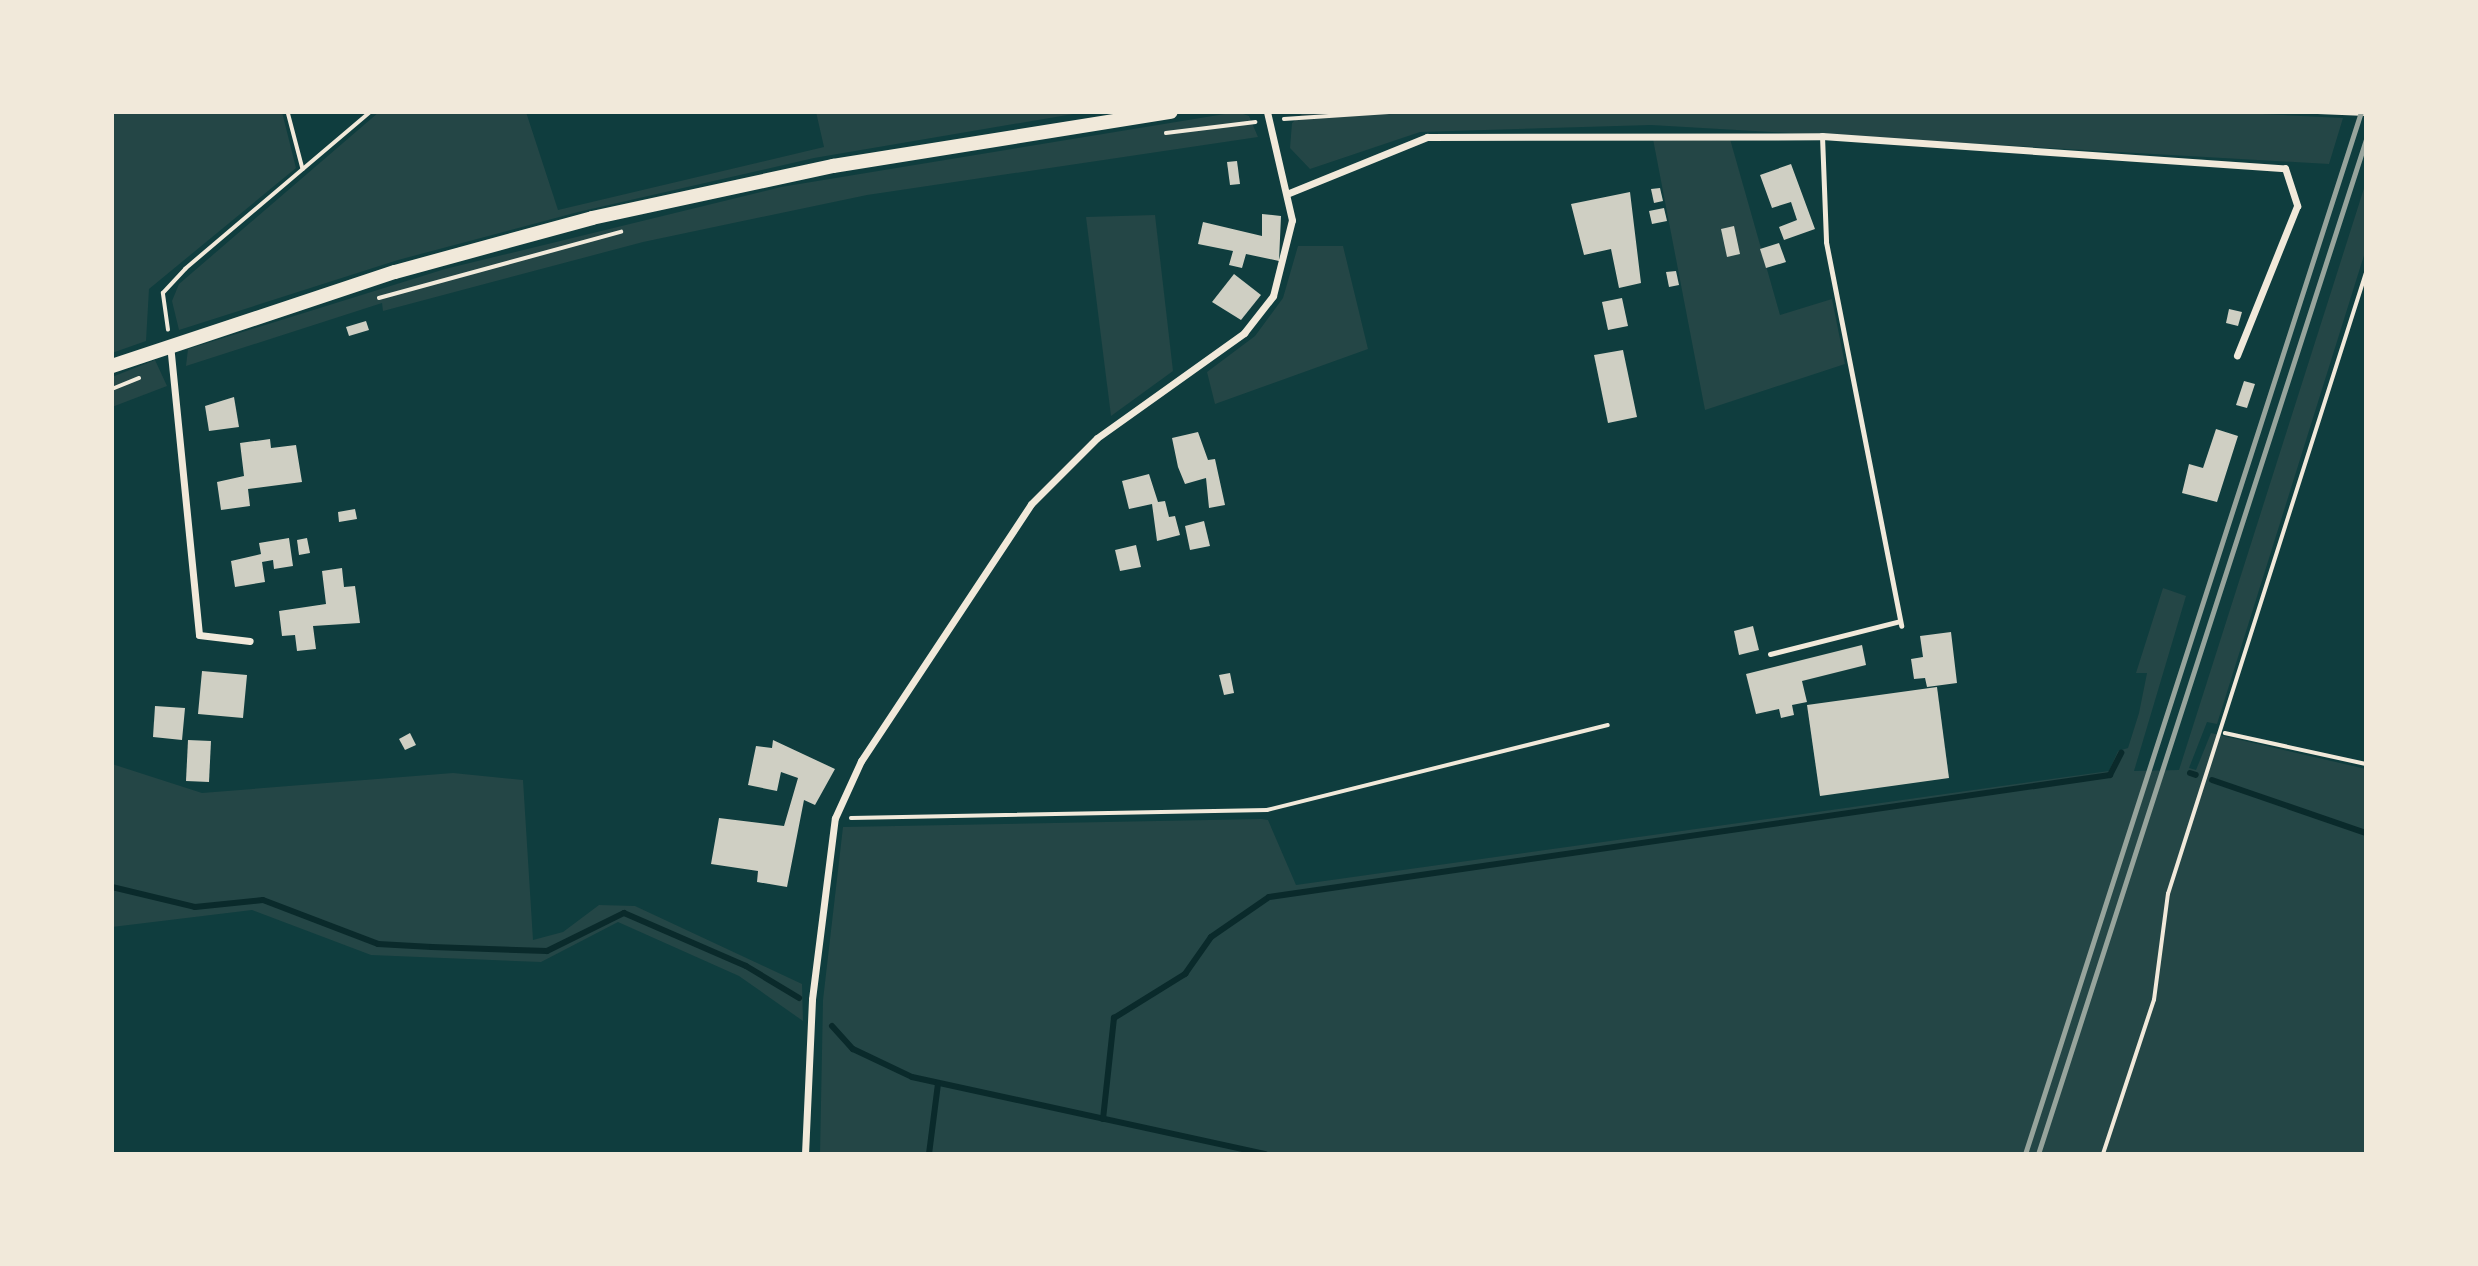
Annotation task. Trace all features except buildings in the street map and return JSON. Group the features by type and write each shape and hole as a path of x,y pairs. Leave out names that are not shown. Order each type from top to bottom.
{"main road":[{"path":"112,366 170,343 592,218 833,166 1171,112"}],"street":[{"path":"805,1154 812,999 835,818 868,749 1031,504 1097,438 1244,333 1273,296 1287,260 1289,193 1268,116"},
{"path":"1289,193 1427,137 1652,131 1822,136 2285,168 2297,206 2237,355"},
{"path":"170,343 199,635 250,641"}],"lane":[{"path":"1770,654 1901,624 1826,242 1822,136"}],"path":[{"path":"288,112 303,169"},
{"path":"170,343 163,293 370,112"},
{"path":"1161,134 1268,116 1389,112"},
{"path":"2318,112 2366,114"},
{"path":"365,303 637,228"},
{"path":"2104,1154 2154,1000 2168,894 2207,766 2225,733 2366,273"},
{"path":"835,818 1266,810 1608,726"},
{"path":"2225,733 2366,764"}],"shaded area":[{"path":"112,112 282,112 296,168 149,289 146,341 112,353"},
{"path":"379,112 526,112 558,210 824,147 816,112 1085,112 814,158 578,212 398,260 179,330 172,301 179,284"},
{"path":"1237,112 1249,116 1258,137 867,195 643,242 383,311 382,303 186,366 188,349 445,269 781,187"},
{"path":"1304,112 2220,112 2343,118 2329,164 1651,125 1420,132 1310,169 1290,148 1292,123"},
{"path":"1653,139 1730,139 1780,315 1832,299 1845,364 1705,410"},
{"path":"2366,182 2366,249 2217,724 2207,722 2189,768 2196,770 2211,733 2366,769 2366,1154 820,1154 823,1000 843,827 1261,819 1268,820 1296,885 2109,771 2118,751 2128,748 2139,713 2147,673 2136,673 2163,588 2186,596 2134,771 2179,770"},
{"path":"1155,215 1173,371 1111,416 1086,217"},
{"path":"1298,246 1343,246 1368,349 1215,404 1207,372 1255,336 1283,298"},
{"path":"155,360 167,386 112,407 112,377"},
{"path":"112,764 202,793 453,773 523,780 533,940 563,932 599,905 635,906 802,984 803,1021 739,976 618,922 541,962 371,955 252,910 112,927"}],"waterway":[{"path":"1103,1119 1114,1018 1185,974 1211,937 1269,897 2110,775 2121,753"},
{"path":"2190,773 2196,775"},
{"path":"2212,780 2366,833"},
{"path":"112,887 195,907 263,900 378,944 432,947 547,951 624,913 746,966 799,998"},
{"path":"832,1026 853,1049 912,1077 1266,1154"},
{"path":"929,1154 938,1084"}],"railway":[{"path":"2025,1154 2361,112"},
{"path":"2038,1154 2366,139"}]}
